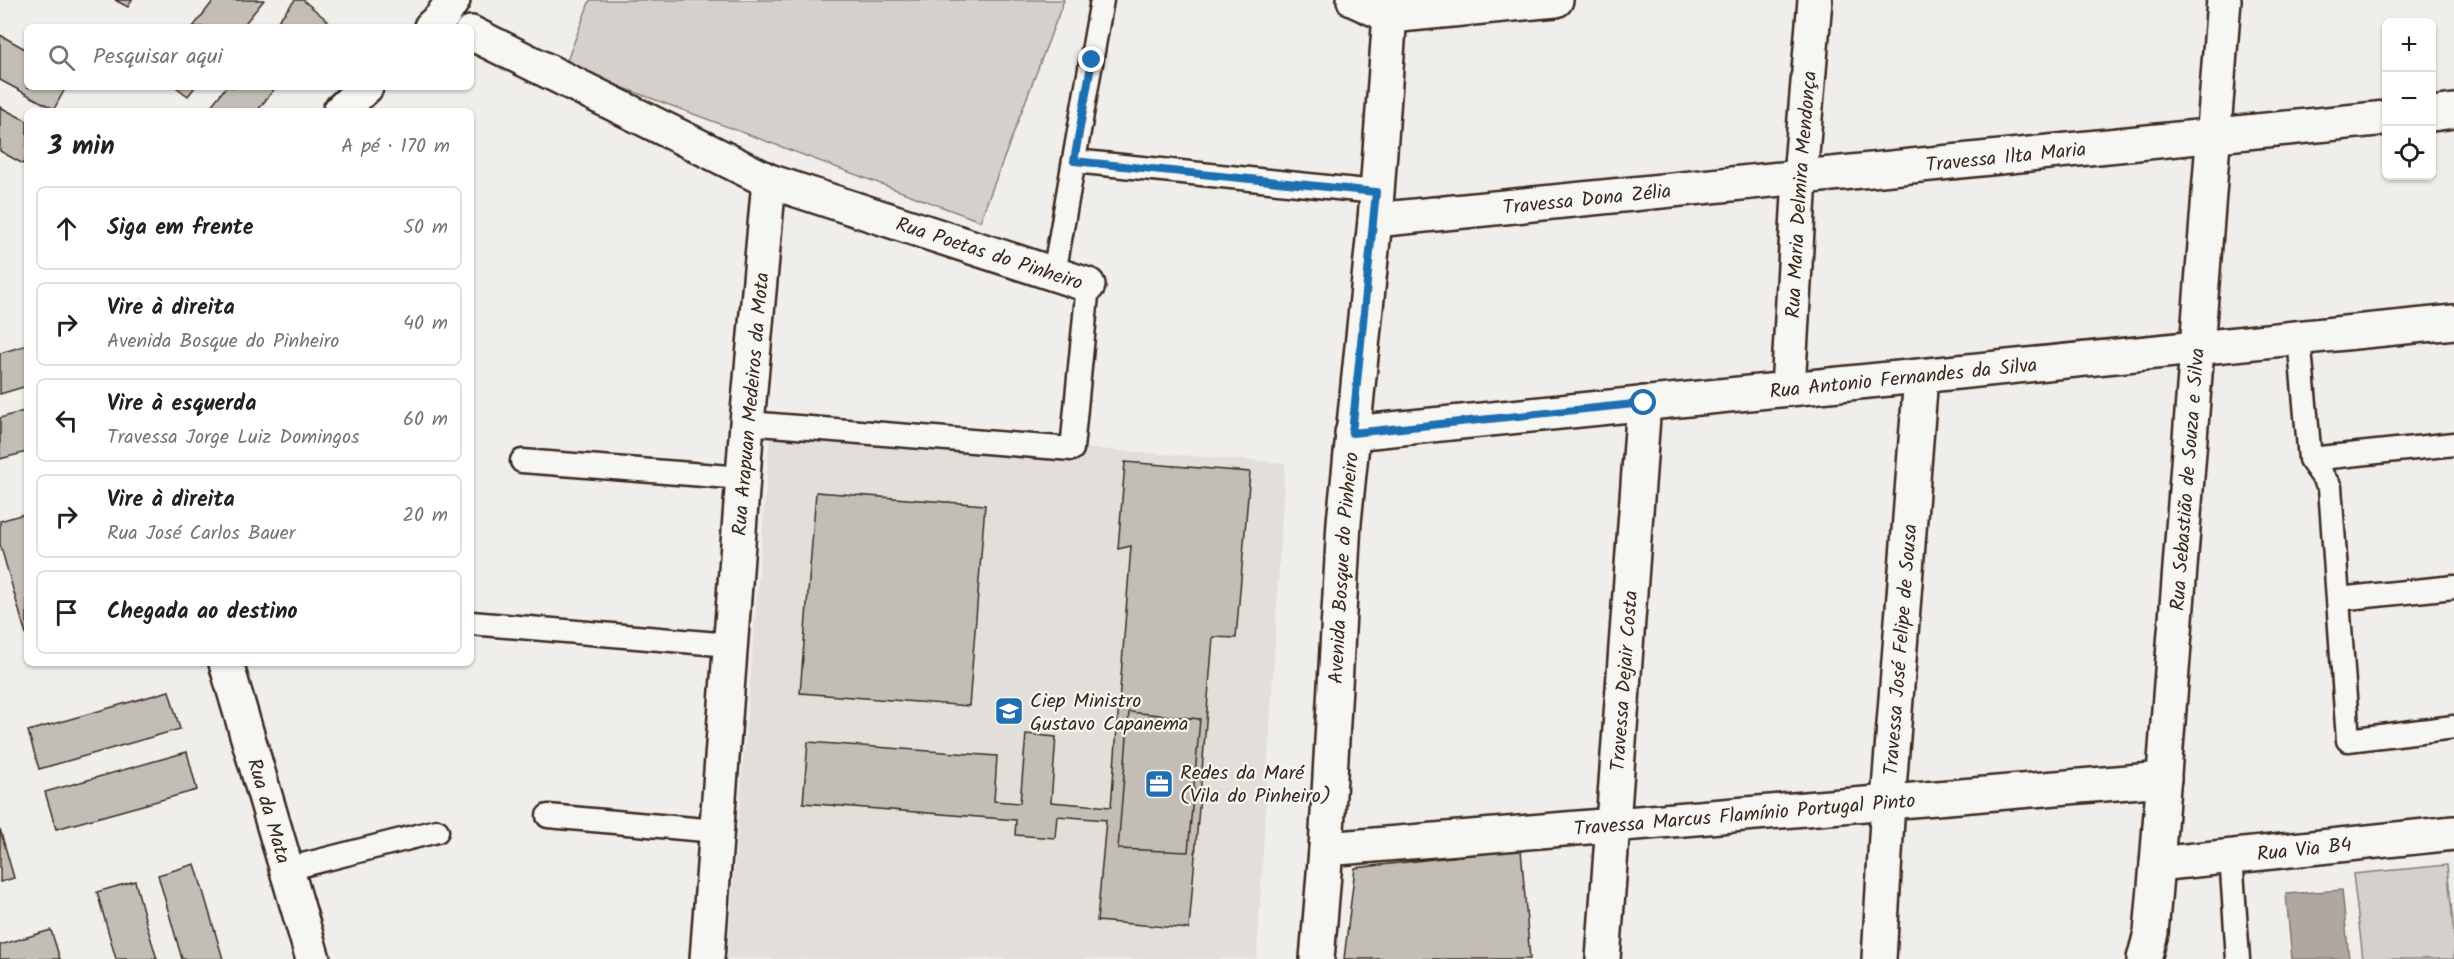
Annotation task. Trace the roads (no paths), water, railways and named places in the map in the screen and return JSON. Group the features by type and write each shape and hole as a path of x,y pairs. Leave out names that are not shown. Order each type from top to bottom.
{"street":[{"path":"1354,0 1390,8 1556,0"},
{"name":"Rua Maria Delmira Mendonça","path":"1788,389 1800,177 1815,0"},
{"name":"Rua Sebastião de Souza e Silva","path":"2144,959 2151,933 2157,864 2224,0"},
{"name":"Avenida Bosque do Pinheiro","path":"1317,959 1326,849 1344,522 1376,206 1390,8"},
{"path":"474,34 769,181"},
{"path":"343,108 363,90"},
{"path":"2436,113 2454,111"},
{"name":"Travessa Ilta Maria","path":"1800,177 2382,118"},
{"name":"Travessa Dona Zélia","path":"1376,206 1800,177"},
{"name":"Rua Poetas do Pinheiro","path":"769,181 1088,285"},
{"name":"Rua Arapuan Medeiros da Mota","path":"707,959 747,423 769,181"},
{"name":"Rua Antonio Fernandes da Silva","path":"1352,433 2454,322"},
{"name":"Travessa José Felipe de Sousa","path":"1879,959 1888,802 1921,376"},
{"name":"Travessa Dejair Costa","path":"1603,959 1644,403"},
{"name":"Rua da Mata","path":"227,666 313,959"},
{"name":"Travessa Marcus Flamínio Portugal Pinto","path":"1326,849 2164,779"},
{"name":"Rua Via B4","path":"2157,864 2454,833"}],"lane":[{"path":"1054,274 1102,0"},
{"path":"1074,161 1376,206"},
{"name":"Rua Poetas do Pinheiro","path":"747,423 1072,448 1088,285"},
{"path":"2299,338 2310,459 2330,487 2348,740 2454,728"},
{"path":"2310,459 2454,444"},
{"path":"522,461 743,478"},
{"path":"2338,598 2454,586"},
{"path":"474,623 730,645"},
{"path":"548,816 716,831"},
{"path":"286,869 437,831"},
{"path":"2231,856 2238,959"}],"place":[{"name":"Ciep Ministro Gustavo Capanema","path":"1009,711"},
{"name":"Redes da Maré (Vila do Pinheiro)","path":"1159,784"}]}
